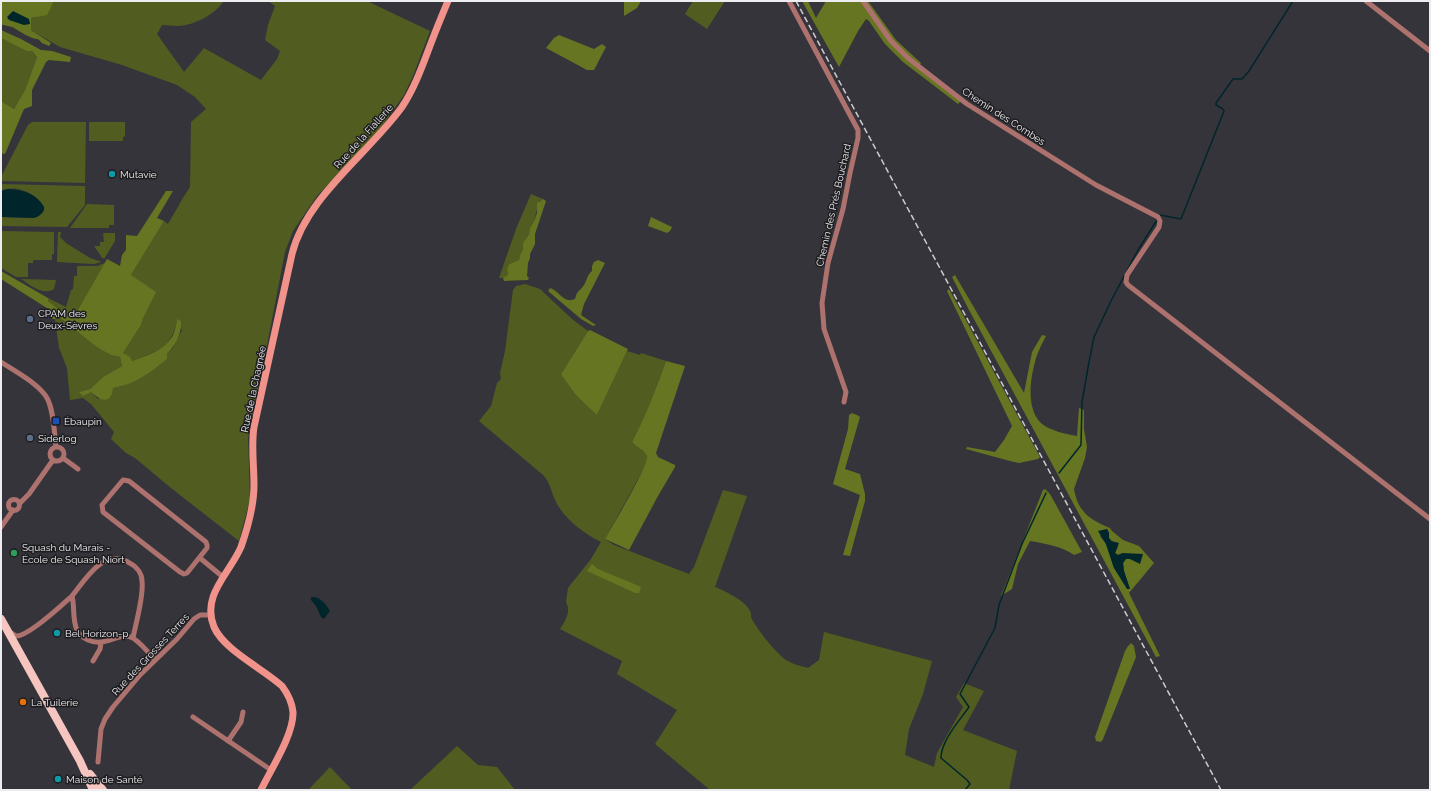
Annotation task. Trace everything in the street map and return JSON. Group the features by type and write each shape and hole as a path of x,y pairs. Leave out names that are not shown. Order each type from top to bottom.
{"main road":[{"path":"1,619 80,761 93,790"},
{"path":"80,761 97,785 103,790"}],"street":[{"name":"Rue de la Fiallerie","path":"326,193 336,180 386,127 407,99 448,1"},
{"name":"Chemin des Prés Bouchard","path":"789,1 858,130 858,138 844,209 828,263 822,303 824,329 846,392 844,402"},
{"name":"Chemin des Combes","path":"862,1 891,41 904,54 967,104 1091,182 1158,218 1159,225 1156,232 1127,274 1126,282 1128,285 1430,520"},
{"path":"1366,1 1430,51"},
{"name":"Rue de la Chagnée","path":"261,790 291,727 293,713 290,700 285,691 277,682 225,642 214,628 211,615 213,596 239,550 251,513 254,484 252,448 254,427 294,244 305,222 326,193"},
{"path":"1,362 31,383 47,398 56,446"},
{"path":"56,446 63,449 65,454 64,458"},
{"path":"53,460 50,456 50,451 56,446"},
{"path":"53,460 60,461 64,458"},
{"path":"64,458 78,469"},
{"path":"1,527 13,510 19,508 20,503 29,494 53,460"},
{"path":"125,480 129,481 206,542 207,546 200,558 187,573 184,574 180,572 104,514 102,506 121,482 125,480"},
{"path":"13,510 9,505 11,500 17,499 20,503"},
{"path":"6,629 13,635 22,635 72,596 100,563 113,558 125,560 137,569 140,574 143,586 133,638"},
{"path":"200,558 223,577"},
{"path":"72,596 74,605 74,622 79,633 87,640 100,643 120,637 133,638 155,660"},
{"name":"Rue des Grosses Terres","path":"98,762 101,729 106,719 126,691 177,639 196,617 200,615 211,615"},
{"path":"93,661 100,650 100,643"},
{"path":"228,741 241,722 243,712"},
{"path":"193,717 271,770"}],"green space":[{"path":"1,1 54,1 47,15 31,18 31,30 51,43 49,46 13,27 1,24"},
{"path":"54,1 224,1 215,11 204,18 191,24 178,26 162,25 157,34 184,72 204,48 261,80 277,59 280,51 265,40 268,25 275,6 268,1 367,1 430,31 404,95 378,132 317,196 293,231 285,252 262,371 251,418 248,438 250,499 239,541 135,458 126,453 111,439 114,432 91,404 83,398 70,400 67,368 59,348 55,319 60,318 111,355 120,357 122,366 103,377 90,389 79,392 91,392 98,399 113,388 123,386 167,354 173,348 182,330 177,320 171,337 162,348 132,361 123,353 141,325 143,318 131,275 164,221 168,224 190,187 191,122 206,109 195,97 177,85 122,65 60,47 31,30 31,18 35,18 45,12"},
{"path":"624,1 641,1 637,8 624,16"},
{"path":"693,1 725,1 707,29 685,14"},
{"path":"802,1 808,1 816,18 826,1 868,1 896,40 921,63 918,68 961,101 958,104 903,62 885,44 866,19 839,67"},
{"path":"1,30 41,50 52,51 71,57 70,62 49,60 46,62 32,90 32,106 24,109 5,154 1,153 1,101 14,109 25,90 37,57 32,51 27,51 1,38"},
{"path":"559,35 594,49 602,44 606,47 594,70 587,70 546,48 554,38"},
{"path":"1,38 32,51 37,57 25,90 14,109 1,101"},
{"path":"32,122 86,122 85,183 1,181 1,177 28,125"},
{"path":"89,122 125,122 125,136 123,137 123,141 89,141"},
{"path":"1,184 85,186 85,205 67,227 1,226 1,217 34,218 41,214 44,207 36,198 25,191 19,189 7,189 1,191"},
{"path":"166,191 173,191 157,218 164,221 131,275 156,292 141,325 123,353 130,357 132,361 148,355 164,346 175,331 177,319 181,321 181,326 177,339 167,354 167,359 135,381 113,388 108,399 105,400 98,398 91,392 83,396 79,392 90,389 103,377 122,366 120,357 111,355 97,347 60,318 52,319 50,310 1,279 1,271 48,298 48,301 69,317 76,313 107,259 120,266 122,255 126,250 126,235 137,236"},
{"path":"531,194 543,199 539,201 534,221 526,238 519,260 509,264 507,269 508,275 506,278 499,278 516,229"},
{"path":"543,199 546,201 535,234 535,244 530,254 528,263 527,276 529,278 528,280 504,281 503,278 508,275 507,269 509,264 519,260 523,249 523,243 529,234 530,228 537,213 537,203"},
{"path":"87,204 114,205 114,225 109,225 109,228 70,228"},
{"path":"651,217 672,227 670,231 667,233 648,226"},
{"path":"1,231 54,232 54,254 52,254 52,260 33,260 33,263 28,263 28,277 16,277 1,268"},
{"path":"58,232 61,232 60,237 66,243 90,258 102,262 94,264 57,262"},
{"path":"103,233 115,233 115,241 104,259 94,246 100,246 100,242 104,242"},
{"path":"598,260 605,263 584,304 581,315 596,325 593,326 581,319 548,291 550,288 564,299 575,299 592,271 594,262"},
{"path":"105,263 76,313 69,317 48,301 48,298 66,307 71,290 73,289 74,276 77,276 77,266 97,266"},
{"path":"955,275 1024,393 1032,352 1042,335 1046,336 1037,355 1033,369 1031,403 1033,411 1042,424 1050,429 1077,436 1079,408 1084,410 1084,429 1087,447 1085,458 1074,489 1078,504 1086,514 1096,522 1110,528 1123,540 1139,546 1154,563 1129,593 1160,656 1156,657 952,277","holes":["1107,529 1109,538 1118,547 1115,553 1118,555 1123,553 1133,561 1126,559 1123,563 1130,589 1114,568 1106,544 1100,536"]},
{"path":"21,279 56,280 54,289 45,291 32,287"},
{"path":"525,284 540,289 572,319 588,331 561,374 597,415 627,351 640,355 641,353 666,361 647,412 632,442 647,454 648,461 605,539 614,545 689,574 694,567 723,490 747,496 715,587 740,600 748,607 753,622 757,628 779,654 795,664 808,668 819,660 824,632 932,661 923,694 909,729 905,755 934,767 937,753 963,707 956,697 964,683 984,691 963,730 1017,751 1009,790 710,790 655,744 677,710 617,674 622,661 560,629 568,613 566,602 568,588 591,559 601,542 581,530 563,513 543,475 479,421 491,406 497,383 501,379 500,373 505,351 513,290 516,286"},
{"path":"949,289 1040,457 1038,459 1019,463 966,449 967,447 995,452 1012,426 947,291"},
{"path":"590,330 628,349 597,415 576,395 561,374"},
{"path":"666,361 685,366 656,453 658,457 675,465 675,467 629,550 605,539 643,471 647,456 632,442 655,392"},
{"path":"852,413 860,417 845,469 860,474 865,494 865,501 850,556 843,555 860,495 833,484 848,429 849,415"},
{"path":"1045,489 1050,494 1082,552 1074,555 1070,552 1047,544 1030,541 1018,564 1012,589 1001,596 1043,490"},
{"path":"592,564 598,569 639,586 641,588 639,593 635,593 587,571"},
{"path":"1131,643 1134,646 1136,657 1103,739 1101,742 1096,741 1095,737 1125,651"},
{"path":"457,746 478,765 497,767 515,790 410,790"},
{"path":"330,767 352,790 308,790"}],"water":[{"path":"13,11 29,19 30,24 24,25 9,20 7,17"},
{"path":"8,189 24,191 33,195 44,207 43,213 34,218 1,217 1,191"},
{"path":"1107,529 1111,541 1119,543 1115,553 1118,555 1123,553 1143,554 1140,564 1130,559 1126,559 1123,563 1130,589 1127,589 1114,568 1106,544 1098,531"},
{"path":"311,597 320,599 325,603 330,611 324,619 321,617 316,606 311,600"}],"waterway":[{"path":"1160,215 1181,219 1224,111 1216,105 1216,103 1233,79 1242,79 1249,71 1293,1"},
{"path":"1059,473 1081,445 1082,402 1094,337 1138,250 1157,220"},
{"path":"965,790 970,784 941,758 942,752 951,731 969,707 960,694 995,628 999,605 1022,544 1046,493"}],"railway":[{"path":"796,1 1221,790"}],"place":[{"name":"Mutavie","path":"112,174"},
{"name":"CPAM des Deux-Sèvres","path":"30,319"},
{"name":"Ébaupin","path":"56,421"},
{"name":"Siderlog","path":"30,438"},
{"name":"Squash du Marais - École de Squash Niort","path":"14,553"},
{"name":"Bel Horizon-p","path":"57,633"},
{"name":"La Tuilerie","path":"23,702"},
{"name":"Maison de Santé","path":"58,779"}]}
